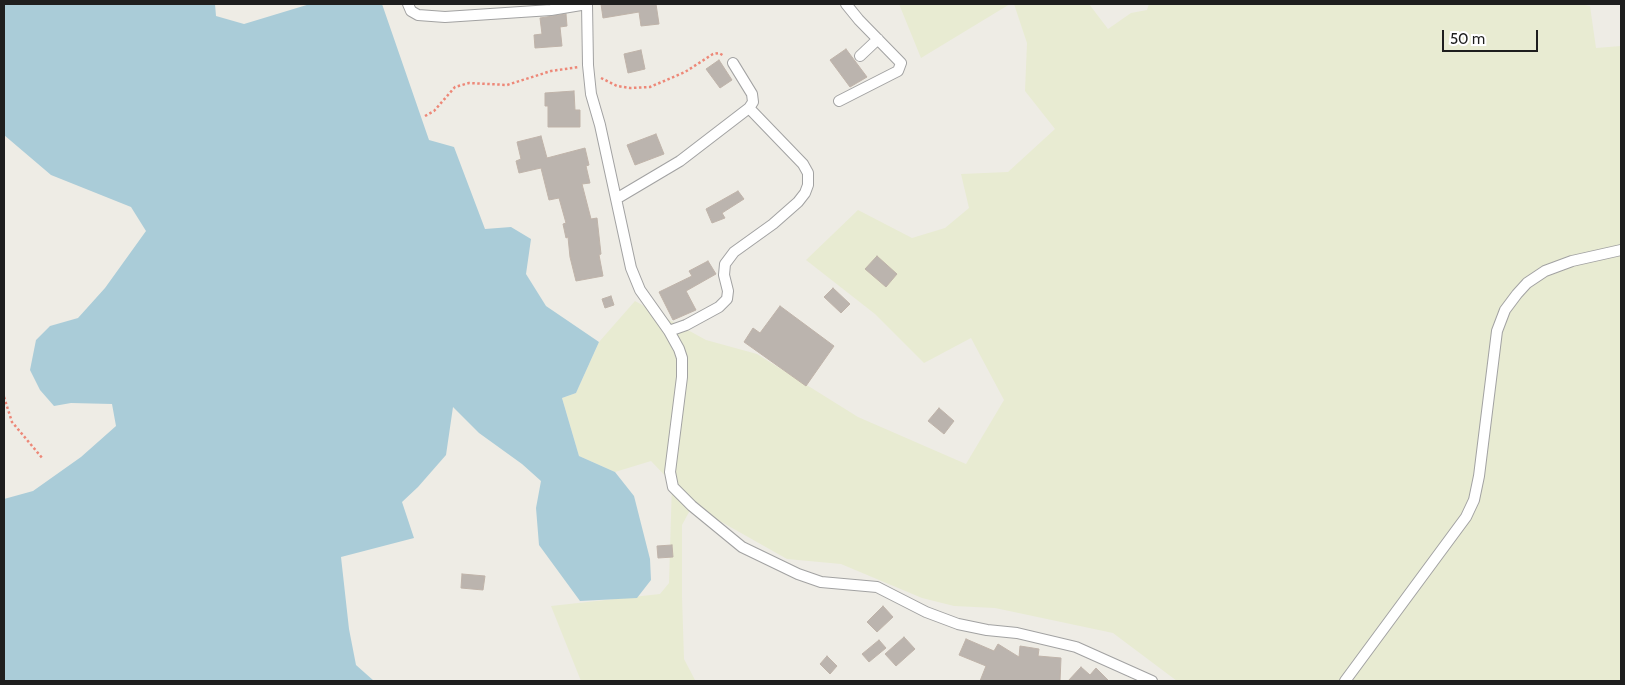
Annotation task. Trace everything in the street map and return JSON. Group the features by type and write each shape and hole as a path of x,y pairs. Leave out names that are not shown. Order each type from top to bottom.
{"street":[{"path":"408,4 411,10 418,15 444,18 542,11 587,4 588,68 591,94 600,125 631,268 640,290 669,331 682,358 682,377 670,472 672,487 692,506 742,547 798,574 821,582 877,587 926,612 958,624 987,630 1018,632 1076,647 1152,681"},
{"path":"839,101 898,71 901,63 846,4"},
{"path":"860,56 878,39"},
{"path":"616,199 680,161 749,108 753,102 752,94 733,63"},
{"path":"669,331 686,325 719,307 727,299 728,291 724,275 725,264 734,252 779,219 798,202 808,185 808,173 803,164 749,108"},
{"path":"1344,681 1466,517 1474,500 1479,476 1497,330 1505,310 1527,283 1545,271 1572,261 1621,250"}],"path":[{"path":"424,116 434,111 455,88 469,84 507,86 551,71 588,68 617,86 630,88 650,87 686,72 714,54 723,54 733,63"},
{"path":"4,397 12,422 43,459"}],"green space":[{"path":"899,4 1010,4 921,58"},
{"path":"1014,4 1089,4 1108,29 1131,13 1147,10 1149,4 1580,4 1590,6 1596,48 1621,46 1621,681 1177,681 1113,633 995,608 954,606 922,598 841,564 787,559 718,520 695,501 682,525 682,597 684,659 695,680 581,681 551,606 660,594 669,583 672,483 651,461 615,472 579,456 562,398 576,393 599,342 635,301 706,340 757,354 858,417 966,464 1004,400 971,338 924,363 875,314 806,260 858,210 912,238 945,228 969,208 961,174 1008,172 1055,129 1025,91 1027,43"}],"water":[{"path":"4,4 215,4 216,16 244,24 310,4 382,4 429,140 454,147 485,229 511,227 531,239 526,274 546,306 599,342 576,393 562,398 579,456 615,472 634,496 650,559 651,580 637,598 580,601 539,545 536,508 541,481 522,464 479,433 453,407 446,455 402,502 414,538 341,557 349,629 356,665 374,681 4,681 4,499 33,491 81,457 116,426 112,404 71,403 54,406 40,390 30,370 36,340 50,326 78,318 105,288 146,231 131,207 51,175 4,135"}],"building":[{"path":"601,4 656,4 659,24 641,26 639,12 603,18"},
{"path":"566,14 567,26 560,27 562,46 535,48 534,35 542,34 540,18"},
{"path":"846,49 867,77 850,87 830,60"},
{"path":"641,50 645,69 628,73 624,54"},
{"path":"719,60 732,80 720,88 706,69"},
{"path":"574,91 575,110 580,110 580,127 548,127 548,106 545,106 545,93"},
{"path":"656,134 664,154 635,165 627,145"},
{"path":"541,136 547,158 585,148 589,165 586,166 590,183 582,184 591,219 597,218 601,254 599,255 603,276 576,281 570,257 568,237 566,238 563,224 566,223 559,198 549,200 541,168 519,173 516,161 521,159 517,142"},
{"path":"738,191 744,199 722,213 725,218 712,223 706,209"},
{"path":"877,256 897,274 886,287 865,269"},
{"path":"708,261 716,274 686,291 696,310 673,320 659,292 692,276 689,271"},
{"path":"833,288 850,304 841,313 824,297"},
{"path":"611,296 614,305 605,308 602,299"},
{"path":"780,306 834,346 806,386 744,342 753,328 760,333"},
{"path":"939,408 954,421 944,434 928,421"},
{"path":"672,545 673,557 658,558 657,546"},
{"path":"462,574 485,576 483,590 461,588"},
{"path":"883,606 893,617 877,632 867,622"},
{"path":"904,637 915,649 896,666 885,654"},
{"path":"966,639 994,651 998,644 1019,657 1020,646 1039,649 1038,656 1061,658 1060,681 980,681 986,666 959,655"},
{"path":"879,640 886,648 869,662 862,654"},
{"path":"827,656 837,666 830,674 820,664"},
{"path":"1081,667 1090,675 1096,668 1109,681 1068,681"}]}
